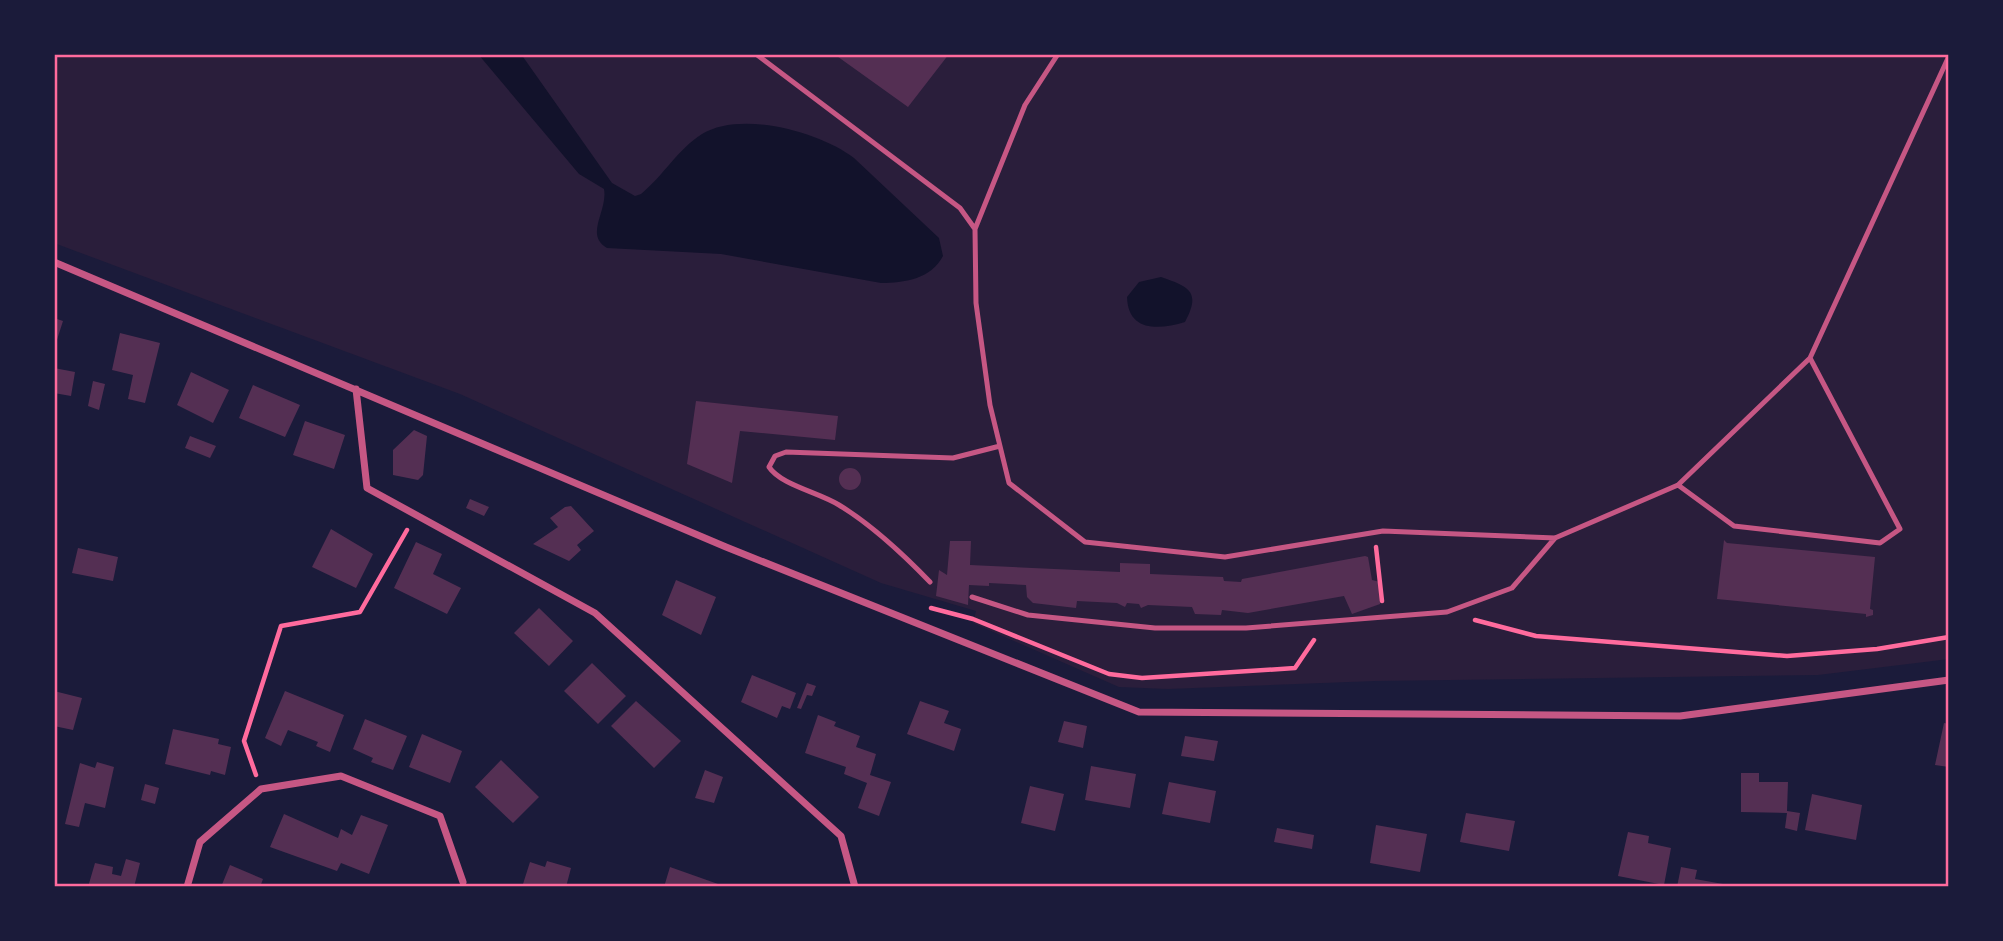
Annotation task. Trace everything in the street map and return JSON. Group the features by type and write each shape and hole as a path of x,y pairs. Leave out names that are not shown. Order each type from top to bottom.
{"street":[{"path":"54,262 726,547 1139,712 1680,716 1949,680"},
{"path":"356,389 366,488 595,613 841,835 855,887"},
{"path":"187,887 200,842 261,789 341,776 440,816 463,883"}],"lane":[{"path":"756,54 960,208 975,229"},
{"path":"1058,54 1025,105 975,229 976,303 990,405 1009,483 1086,542 1225,557 1374,532 1555,538 1678,485 1810,358 1949,56"},
{"path":"1678,485 1734,526 1880,543 1900,529 1810,358"},
{"path":"930,582 865,522 801,485 776,478 768,467 775,456 786,452 953,458 1000,446"},
{"path":"972,597 1028,615 1155,628 1246,628 1329,619 1447,612 1512,588 1555,538"}],"path":[{"path":"261,789 244,741 281,626 360,612 416,514"},
{"path":"1374,532 1384,616"},
{"path":"925,606 973,618 1109,674 1142,678 1295,668 1329,619"},
{"path":"1447,612 1536,636 1787,656 1877,649 1949,637"}],"shaded area":[{"path":"54,54 1949,54 1949,659 1818,675 1375,681 1168,689 1119,687 973,623 976,611 881,583 460,394 54,243"},
{"path":"478,54 521,54 612,183 635,196 649,187 685,147 702,134 718,127 737,124 780,127 821,140 854,158 939,238 943,256 938,264 924,275 908,281 881,283 721,254 607,248 600,243 597,236 604,189 579,174"},
{"path":"1161,277 1190,292 1192,304 1185,322 1155,327 1147,326 1133,317 1127,297 1139,282"}],"building":[{"path":"834,54 949,54 908,107"},
{"path":"54,318 63,321 55,346 54,346"},
{"path":"120,333 160,343 145,403 128,399 133,375 112,370"},
{"path":"54,368 75,372 71,396 54,393"},
{"path":"191,372 229,390 213,423 177,405"},
{"path":"93,381 105,384 99,410 88,406"},
{"path":"253,385 300,405 285,437 239,418"},
{"path":"696,401 838,416 835,440 740,431 732,483 687,464"},
{"path":"305,421 345,435 334,469 293,455"},
{"path":"414,430 427,436 423,475 418,480 393,475 393,450"},
{"path":"190,436 216,446 210,458 185,448"},
{"path":"850,468 860,475 861,479 854,489 850,490 840,483 839,479 846,469"},
{"path":"470,499 489,507 484,516 466,508"},
{"path":"571,506 594,531 577,545 581,550 569,561 533,544 558,527 550,518 565,507"},
{"path":"331,529 373,554 356,588 312,567"},
{"path":"1724,540 1727,543 1875,557 1870,609 1873,610 1873,615 1866,617 1866,614 1717,599"},
{"path":"950,541 971,541 970,565 1120,572 1120,563 1150,564 1150,574 1223,577 1224,581 1241,582 1242,579 1365,556 1368,557 1372,580 1380,582 1380,604 1352,614 1344,596 1248,613 1222,610 1221,615 1195,614 1192,607 1148,605 1141,608 1139,604 1127,603 1125,607 1117,603 1077,601 1076,608 1033,603 1027,597 1026,585 989,583 989,586 969,585 968,605 936,596 939,570 947,575"},
{"path":"416,542 442,554 433,574 461,588 447,614 394,588"},
{"path":"78,548 118,557 113,581 72,573"},
{"path":"676,580 716,597 701,635 662,615"},
{"path":"539,608 573,641 549,666 514,633"},
{"path":"592,663 626,696 598,724 564,691"},
{"path":"752,675 796,693 790,709 782,706 777,718 741,702"},
{"path":"807,683 816,686 812,696 807,695 801,709 797,708"},
{"path":"54,691 82,698 73,730 54,726"},
{"path":"285,691 344,715 330,752 316,746 318,742 288,730 281,746 265,738"},
{"path":"636,701 681,741 654,768 611,726"},
{"path":"920,701 949,711 944,723 961,729 954,751 907,734"},
{"path":"818,715 836,722 834,726 860,736 856,747 876,754 870,775 891,782 879,816 858,808 867,783 844,774 846,767 805,753"},
{"path":"365,719 407,736 393,770 371,762 373,758 353,749"},
{"path":"1064,721 1087,726 1083,748 1058,742"},
{"path":"1944,723 1949,724 1949,767 1935,765"},
{"path":"173,729 219,739 218,744 231,747 225,775 211,771 210,775 165,764"},
{"path":"422,734 462,751 450,783 409,767"},
{"path":"1185,736 1218,741 1214,761 1181,756"},
{"path":"501,760 539,797 513,823 475,787"},
{"path":"97,762 114,767 105,808 85,803 79,827 65,824 80,763 95,768"},
{"path":"1091,766 1136,774 1130,808 1085,800"},
{"path":"705,770 723,777 714,803 695,798"},
{"path":"1741,773 1759,773 1759,782 1788,782 1787,811 1800,813 1797,831 1785,828 1787,813 1741,812"},
{"path":"1169,782 1216,791 1210,823 1162,814"},
{"path":"145,784 159,788 155,804 141,800"},
{"path":"1030,786 1064,794 1055,831 1021,823"},
{"path":"1812,794 1862,805 1856,840 1805,830"},
{"path":"1466,813 1515,821 1509,851 1460,842"},
{"path":"284,814 338,838 341,829 352,835 361,815 388,825 369,874 341,863 337,871 270,847"},
{"path":"1376,825 1427,834 1420,872 1370,863"},
{"path":"1277,828 1314,835 1312,849 1274,842"},
{"path":"1628,832 1649,836 1648,843 1671,848 1664,885 1618,876"},
{"path":"126,859 140,863 134,887 88,887 95,863 113,867 112,874 121,876"},
{"path":"547,861 571,868 566,887 530,887 523,884 530,862 545,867"},
{"path":"230,865 263,879 260,887 221,887"},
{"path":"670,867 718,884 717,887 664,887"},
{"path":"1681,867 1697,870 1695,879 1723,884 1722,887 1677,887"}]}
